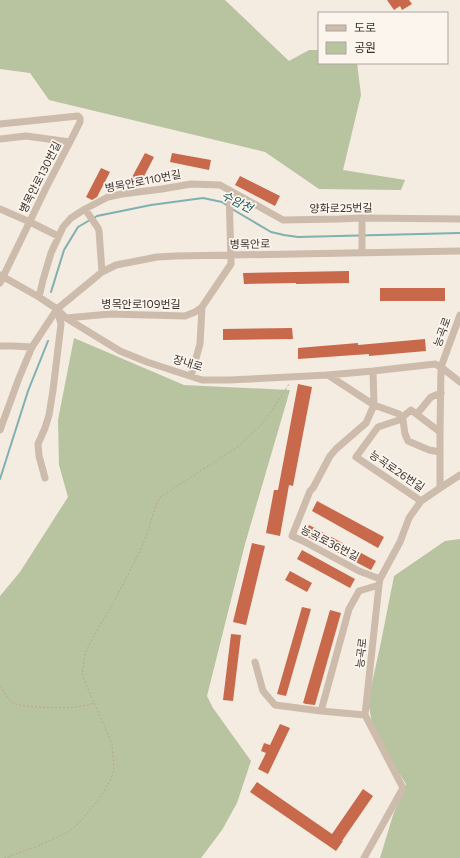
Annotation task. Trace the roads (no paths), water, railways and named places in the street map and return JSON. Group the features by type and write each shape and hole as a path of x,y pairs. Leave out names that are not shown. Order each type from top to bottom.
{"street":[{"name":"병목안로130번길","path":"0,124 78,116 80,118 80,122 1,278 39,296 57,309"},
{"name":"병목안로130번길","path":"0,139 26,136 70,142"},
{"name":"병목안로110번길","path":"39,296 51,253 63,227 71,218 86,211 108,197 191,184 220,185 230,190"},
{"path":"230,190 230,255"},
{"name":"양화로25번길","path":"230,190 283,220 332,219 362,221 460,219"},
{"name":"병목안로130번길","path":"0,209 30,222"},
{"path":"86,211 99,231 102,272"},
{"path":"362,221 362,253"},
{"path":"30,222 58,236"},
{"name":"병목안로","path":"0,430 2,418 32,347 57,309 102,272 116,265 157,257 460,251"},
{"name":"병목안로109번길","path":"66,318 110,314 185,316 202,307 231,264 230,255"},
{"path":"191,376 200,344 202,307"},
{"path":"45,478 39,456 38,444 46,428 53,390 61,324 57,309"},
{"name":"장내로","path":"57,309 66,318 120,351 147,362 202,380 328,375 435,364 441,367"},
{"name":"능곡로","path":"365,715 380,582 400,542 409,518 421,502 440,488 441,367 460,315"},
{"path":"0,346 32,347"},
{"path":"441,367 460,382"},
{"name":"능곡로36번길","path":"373,371 374,405 366,423 330,456 310,491 292,536 380,582"},
{"path":"328,375 374,405 399,414 402,417 405,434 408,441 430,450 440,452"},
{"path":"417,414 431,397 441,393"},
{"path":"366,423 378,427 399,420 411,410 440,432"},
{"name":"능곡로26번길","path":"378,427 356,457 421,502"},
{"path":"440,488 460,475"},
{"path":"321,712 349,609 359,591 380,582"},
{"path":"255,662 263,690 276,705 321,712 365,715 403,788 364,858"}],"waterway":[{"name":"수암천","path":"94,218 97,216 151,205 203,198 222,202 228,206"},
{"name":"수암천","path":"232,209 271,232 298,237 460,233"},
{"name":"수암천","path":"51,292 64,250 78,227 90,220"},
{"name":"수암천","path":"0,479 28,391 48,341"}]}
